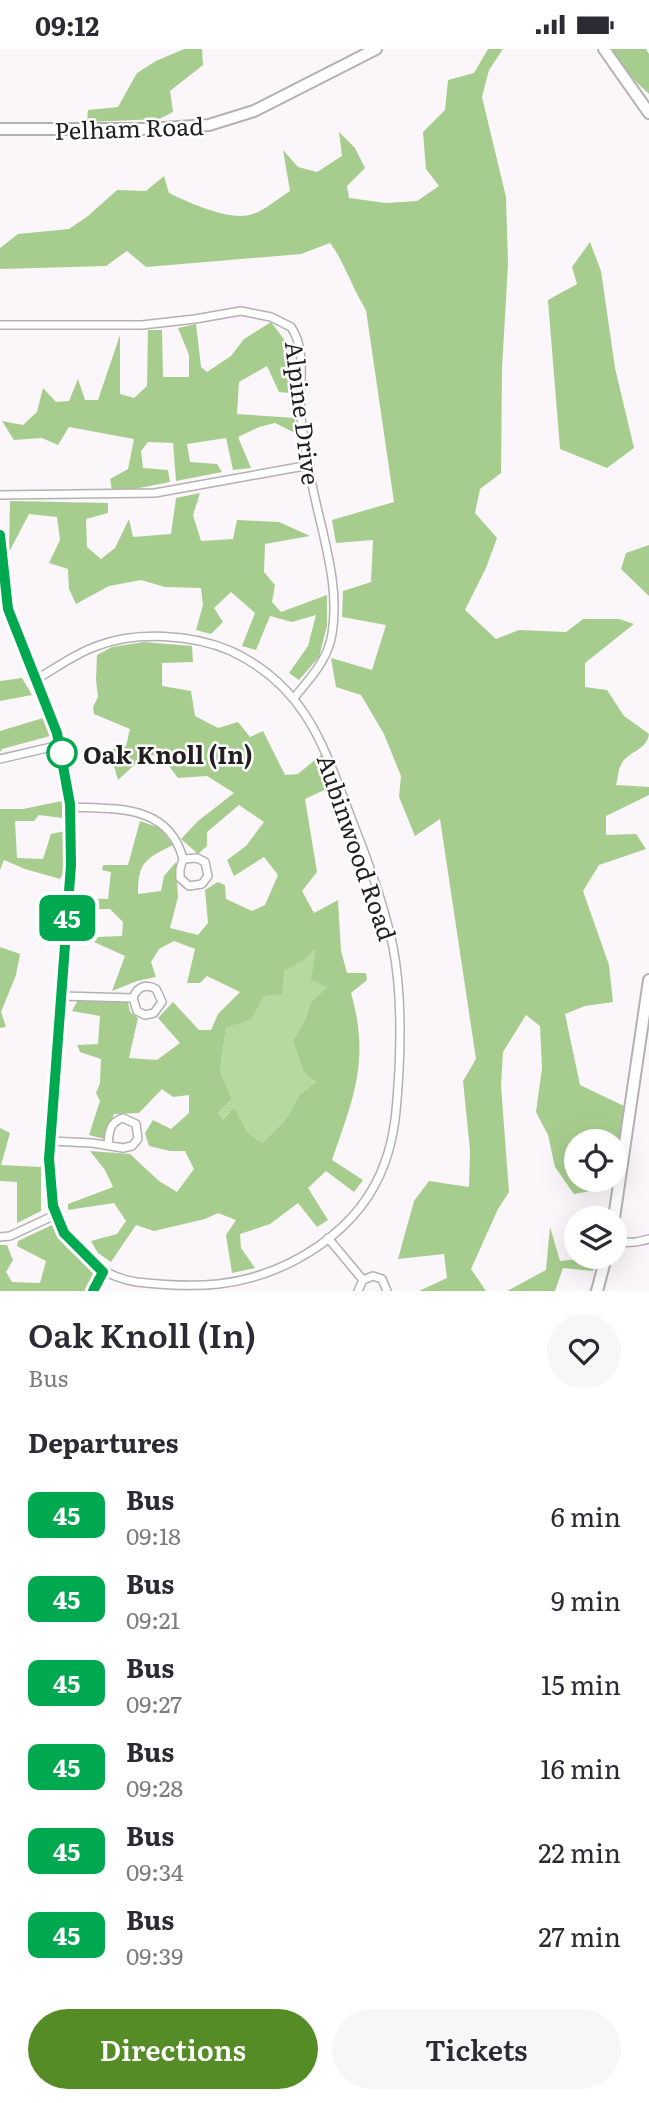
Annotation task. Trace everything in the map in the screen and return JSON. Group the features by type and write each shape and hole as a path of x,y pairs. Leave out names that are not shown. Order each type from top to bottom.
{"main road":[{"name":"Pelham Road","path":"0,129 201,127 254,111 376,49"},
{"path":"604,49 649,113"},
{"path":"616,1206 649,980"},
{"path":"597,1291 603,1269"}],"street":[{"name":"Alpine Drive","path":"0,325 142,325 241,311 285,322 294,331 299,348 301,416 331,565 334,615 332,635 325,656 294,698"},
{"path":"0,495 155,492 310,465"},
{"path":"0,535 8,609 60,745 70,807 71,865 50,1141 50,1177 55,1215 64,1233 103,1272 93,1291"},
{"name":"Aubinwood Road","path":"37,679 103,644 122,640 171,638 199,642 230,651 273,679 294,698 329,756 373,876 390,933 400,1003 397,1101 388,1153 377,1182 363,1205 346,1224 275,1270 227,1283 188,1285 143,1282 103,1272"},
{"path":"0,759 60,745"},
{"path":"70,807 125,809 146,815 172,833 183,859 180,878 189,886 202,884 208,876 205,862 197,858 183,859"},
{"path":"147,986 156,989 162,1002 158,1010 145,1015 137,1011 133,998 138,989 147,986"},
{"path":"62,996 133,998"},
{"path":"50,1141 123,1148 132,1146 138,1139 136,1124 123,1118 115,1122 110,1130 108,1145"},
{"path":"0,1237 10,1236 55,1215"},
{"path":"328,1238 363,1280"},
{"path":"627,1242 649,1238"},
{"path":"358,1291 363,1280 368,1277 378,1277 385,1283 387,1291"}],"green space":[{"path":"184,49 202,49 203,65 170,91 173,112 159,119 87,122 88,110 118,107 137,73"},
{"path":"488,49 503,49 489,70 482,97 506,197 508,264 502,368 501,473 480,489 475,513 497,538 486,568 465,610 496,639 519,630 566,632 583,619 619,619 634,624 585,663 585,687 607,690 624,716 649,734 645,744 622,763 616,785 649,787 649,795 606,816 606,835 636,834 646,849 599,865 583,891 609,965 613,1002 585,1006 565,1014 580,1085 624,1106 621,1129 564,1129 564,1180 555,1167 548,1135 536,1112 542,1068 540,1026 526,1015 503,1052 501,1086 509,1192 498,1209 471,1269 486,1291 419,1291 447,1278 444,1254 398,1259 414,1201 429,1181 469,1187 470,1150 463,1081 476,1059 440,819 415,836 399,797 401,776 384,734 361,695 336,687 331,658 372,670 386,625 342,617 343,591 371,582 373,540 336,543 332,520 394,502 366,310 330,243 301,254 146,267 127,251 106,266 0,269 0,248 18,234 69,229 117,190 146,191 164,176 169,193 188,202 222,214 253,214 290,191 283,150 298,167 317,172 342,156 339,132 355,148 365,168 347,186 349,198 386,203 417,201 439,186 426,169 423,132 445,110 448,80 474,73"},
{"path":"611,49 646,49 649,54 649,94 632,78"},
{"path":"590,242 601,271 615,368 634,448 607,468 560,449 548,300 577,284 572,267"},
{"path":"271,322 289,346 290,393 279,392 267,366 239,382 237,414 295,418 295,433 275,423 238,437 251,468 233,470 226,438 187,444 190,462 217,464 222,472 176,481 173,443 148,442 141,451 143,468 168,470 170,482 112,490 110,479 128,469 134,439 69,427 58,445 42,438 14,440 2,421 23,425 37,412 43,388 56,402 69,401 78,379 85,400 98,400 120,335 120,394 134,398 147,386 148,330 162,330 163,377 189,377 189,355 178,328 196,324 201,367 207,372 231,356 244,339"},
{"path":"200,493 193,515 201,541 233,539 237,520 279,522 310,536 265,544 264,572 275,585 272,602 281,612 327,595 327,626 319,657 299,680 289,673 308,646 316,615 292,622 270,616 256,650 242,646 255,613 231,592 214,608 223,622 211,634 196,630 203,605 201,588 165,587 141,580 109,586 76,604 69,589 68,569 49,563 60,540 57,517 29,514 9,552 10,501 108,503 108,513 86,519 87,547 101,559 115,548 129,519 133,537 171,534 176,498"},
{"path":"649,545 649,596 621,569 626,553"},
{"path":"144,642 192,646 193,662 162,663 162,686 191,691 195,716 218,728 238,722 250,737 263,731 285,775 298,774 322,754 335,785 305,799 317,872 302,891 314,913 338,900 341,951 347,973 366,973 367,980 351,993 359,1039 357,1078 332,1160 363,1180 354,1192 326,1171 308,1188 328,1220 317,1227 298,1203 270,1224 240,1234 241,1248 255,1268 232,1273 226,1235 236,1220 218,1213 205,1219 154,1231 136,1225 111,1262 98,1253 91,1241 117,1234 126,1221 114,1203 68,1210 68,1204 113,1187 105,1170 90,1151 130,1154 159,1181 177,1192 194,1169 185,1151 149,1146 145,1133 153,1120 171,1129 189,1113 189,1095 173,1097 162,1089 139,1113 114,1114 104,1139 89,1135 100,1101 96,1093 100,1083 101,1059 80,1052 77,1045 98,1044 100,1016 72,1011 78,1000 128,1002 130,1012 138,1018 129,1058 157,1060 180,1043 158,1018 173,1002 199,1030 211,1030 218,1014 240,992 207,976 200,983 187,983 195,949 174,941 159,949 151,962 156,977 112,991 125,956 94,942 97,937 122,936 123,922 110,909 78,909 78,898 108,899 111,872 102,870 103,865 128,865 140,821 160,828 173,845 145,863 138,883 138,894 161,891 164,876 176,862 178,897 170,928 198,935 208,923 205,890 218,882 225,885 226,899 252,911 265,905 278,875 264,857 234,876 227,860 246,846 264,822 239,805 207,832 207,846 198,854 181,839 198,821 234,793 207,776 178,778 162,757 146,754 118,780 113,763 98,760 99,753 126,746 130,729 94,714 93,707 98,697 97,655 112,647","holes":["316,949 311,980 327,987 310,1003 306,1018 293,1040 304,1072 316,1082 300,1094 286,1119 262,1143 248,1133 234,1108 223,1119 218,1113 232,1099 220,1071 226,1027 251,1020 264,996 282,994 284,971"]},
{"path":"22,678 32,695 0,701 0,681"},
{"path":"43,718 50,736 2,749 0,752 0,731"},
{"path":"62,801 62,818 39,815 34,821 15,821 17,858 43,859 51,834 65,831 66,868 60,879 4,860 0,870 0,809 23,809"},
{"path":"0,947 20,954 16,975 1,1012 6,1027 0,1028"},
{"path":"317,948 327,987 310,1003 306,1018 293,1040 316,1082 300,1094 286,1119 262,1143 248,1133 234,1109 222,1119 218,1113 232,1099 220,1071 226,1026 251,1020 275,980"},
{"path":"0,1128 10,1133 1,1165 41,1167 41,1211 17,1223 17,1182 0,1181"},
{"path":"52,1225 67,1248 96,1273 86,1291 0,1291 0,1245 7,1245 13,1260 6,1272 12,1282 40,1283 46,1261 17,1246 18,1241"},
{"path":"550,1227 560,1261 564,1261 564,1268 555,1291 507,1291 546,1270"}],"bus line":[{"name":"45","path":"0,535 8,609 57,733 69,796 71,865 49,1159 53,1206 58,1223 82,1254 103,1272 93,1291"}],"place":[{"name":"Oak Knoll (In)","path":"62,753"}]}
